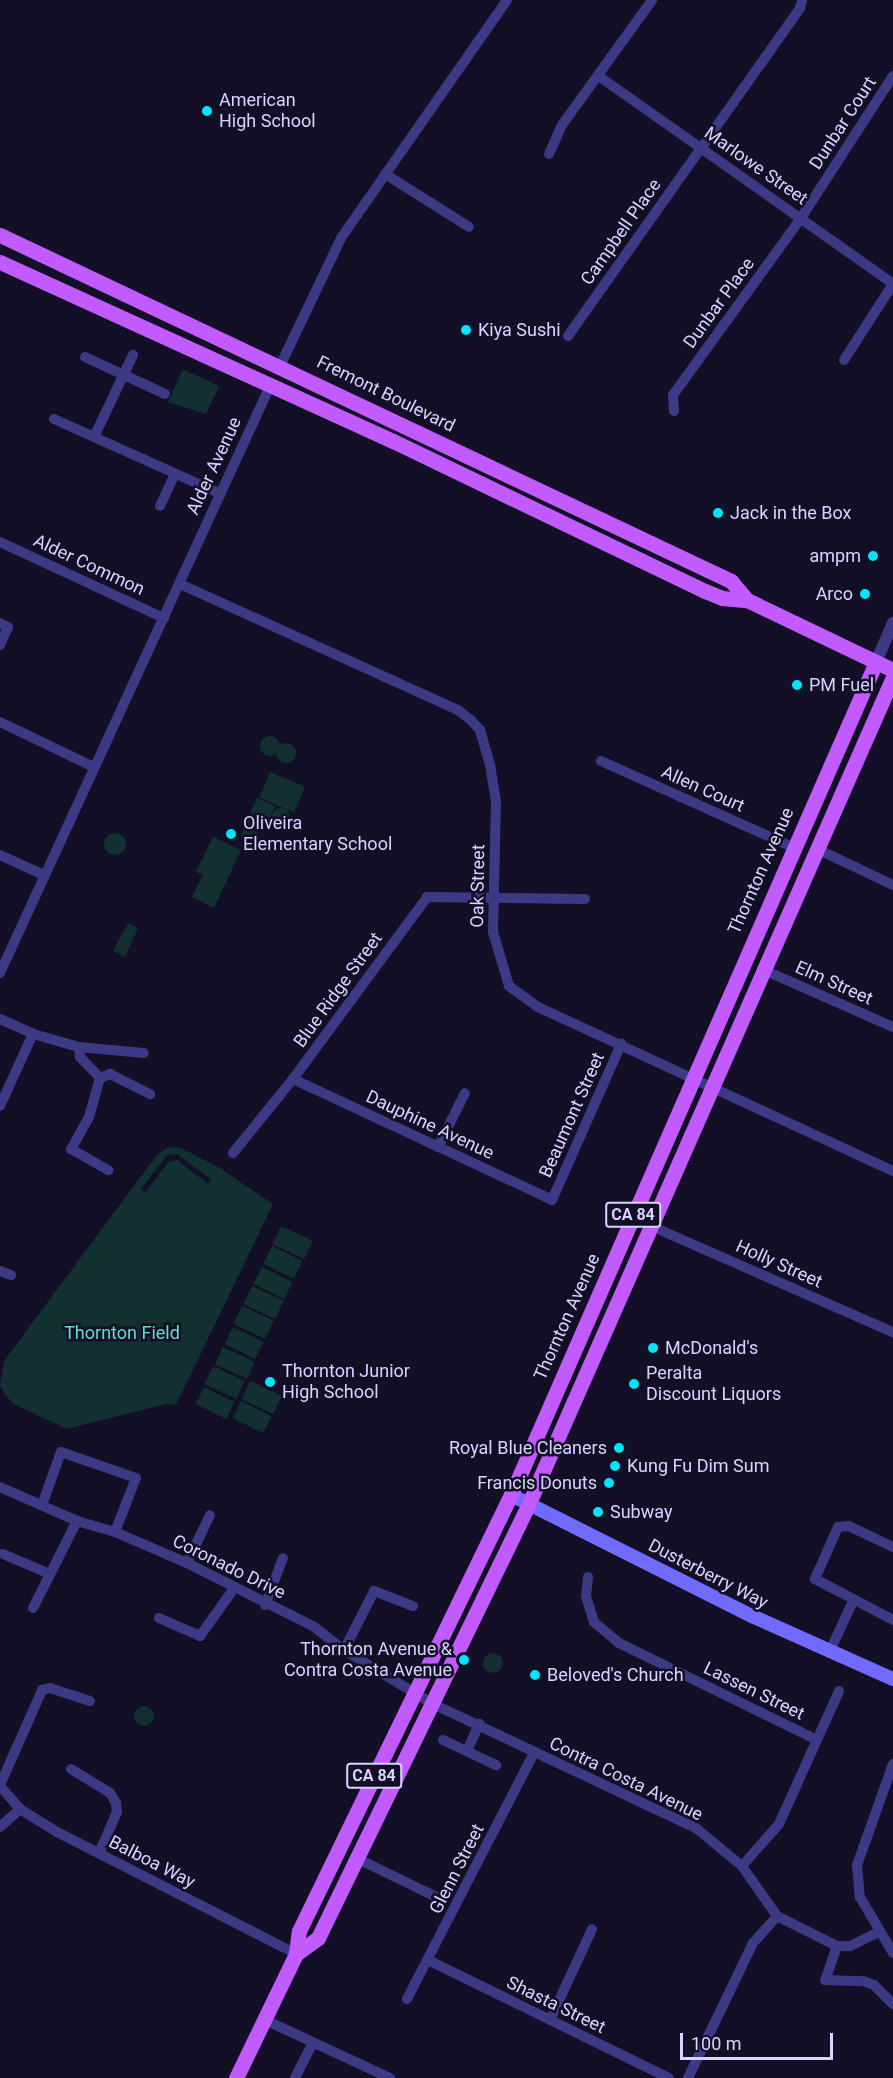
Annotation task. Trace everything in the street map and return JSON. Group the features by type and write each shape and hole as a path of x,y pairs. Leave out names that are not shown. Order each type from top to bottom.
{"main road":[{"name":"Fremont Boulevard","path":"0,235 281,364 731,581 747,600"},
{"name":"Fremont Boulevard","path":"0,262 270,386 705,591 722,598 747,600 893,670"},
{"name":"Thornton Avenue","path":"236,2078 296,1954 299,1931 511,1495 792,847 876,662"},
{"name":"Thornton Avenue","path":"296,1954 318,1938 529,1503 762,969 893,677"},
{"name":"Dusterberry Way","path":"511,1495 829,1653 893,1679"}],"street":[{"name":"Alder Avenue","path":"0,973 331,255 507,0"},
{"path":"549,154 562,125 600,77 652,0"},
{"name":"Campbell Place","path":"568,336 800,8 802,0"},
{"name":"Dunbar Court","path":"801,218 893,76"},
{"name":"Marlowe Street","path":"600,77 893,284"},
{"path":"385,174 469,228"},
{"name":"Dunbar Place","path":"674,411 673,395 801,218"},
{"path":"844,360 893,284"},
{"path":"94,437 133,355"},
{"path":"85,357 165,394"},
{"path":"54,419 221,494"},
{"path":"160,506 175,474"},
{"name":"Alder Common","path":"0,542 164,618"},
{"name":"Oak Street","path":"180,584 458,710 480,730 490,764 496,801 493,932 509,986 538,1007 893,1171"},
{"path":"0,623 8,627 0,645"},
{"name":"Thornton Avenue","path":"876,662 893,624"},
{"path":"0,722 94,767"},
{"name":"Allen Court","path":"601,761 792,847"},
{"path":"817,849 893,885"},
{"path":"0,855 44,875"},
{"name":"Blue Ridge Street","path":"233,1153 294,1078 427,897 493,898"},
{"path":"493,898 585,899"},
{"name":"Elm Street","path":"762,969 893,1028"},
{"path":"0,1019 33,1034 79,1047 144,1053"},
{"path":"0,1106 33,1034"},
{"name":"Beaumont Street","path":"552,1200 621,1044"},
{"path":"79,1047 80,1057 100,1078"},
{"path":"100,1078 110,1074 150,1094"},
{"path":"100,1078 89,1117 71,1149 108,1170"},
{"name":"Dauphine Avenue","path":"294,1078 552,1200"},
{"path":"438,1147 465,1093"},
{"name":"Holly Street","path":"651,1226 893,1332"},
{"path":"42,1505 61,1452 136,1478 115,1532"},
{"name":"Coronado Drive","path":"0,1487 76,1521 115,1532 187,1563 265,1605 313,1626 344,1650 431,1703"},
{"path":"187,1563 210,1515"},
{"path":"33,1608 76,1521"},
{"path":"893,1547 849,1526 838,1527 815,1578 853,1601 893,1620"},
{"path":"3,1554 50,1574"},
{"path":"265,1605 283,1558"},
{"name":"Lassen Street","path":"588,1577 586,1596 594,1622 619,1643 817,1740"},
{"path":"159,1618 200,1636 235,1587"},
{"path":"344,1650 374,1591 413,1606"},
{"path":"829,1653 853,1601"},
{"path":"0,1785 42,1690 50,1688 90,1701"},
{"path":"742,1866 779,1824 839,1691"},
{"name":"Contra Costa Avenue","path":"431,1703 696,1828 742,1866 777,1916 837,1946"},
{"path":"467,1751 479,1724"},
{"path":"443,1740 496,1765"},
{"name":"Glenn Street","path":"407,1999 430,1961 534,1753"},
{"path":"893,1764 857,1865 860,1897 893,1953"},
{"path":"71,1769 110,1793 116,1803 117,1812 99,1853"},
{"name":"Balboa Way","path":"0,1785 20,1809 99,1853 296,1954"},
{"path":"0,1827 20,1809"},
{"path":"356,1858 441,1899"},
{"path":"688,2078 753,1943 777,1916"},
{"path":"550,2020 592,1929"},
{"path":"879,1932 862,1942 837,1946 825,1980 839,1983 863,1981 874,1985 893,2004"},
{"name":"Shasta Street","path":"430,1961 669,2078"},
{"path":"265,2020 390,2078"},
{"path":"295,2078 313,2042"}],"green space":[{"path":"183,369 219,386 206,414 168,402"},
{"path":"270,736 277,739 280,746 277,753 270,756 263,753 260,746 263,739"},
{"path":"286,743 293,746 296,753 293,760 286,763 279,760 276,753 279,746"},
{"path":"270,772 305,787 294,813 259,798"},
{"path":"257,798 275,806 264,832 246,824"},
{"path":"281,808 287,811 290,817 287,823 281,826 275,823 272,817 275,811"},
{"path":"246,827 254,827 259,832 257,843 246,845 241,840 241,832"},
{"path":"115,833 123,836 126,844 123,852 115,855 107,852 104,844 107,836"},
{"path":"213,837 241,850 214,908 192,897 203,875 196,872"},
{"path":"128,923 138,928 125,957 113,951"},
{"name":"Thornton Field","path":"168,1147 181,1148 220,1168 273,1204 176,1405 167,1404 67,1429 12,1403 0,1387 4,1361 156,1156","holes":["168,1154 178,1155 211,1179 208,1184 177,1160 168,1162 145,1193 141,1189"]},
{"path":"281,1226 313,1241 304,1259 273,1244"},
{"path":"272,1246 303,1261 294,1279 263,1264"},
{"path":"262,1267 293,1282 284,1299 254,1284"},
{"path":"252,1286 284,1301 275,1319 244,1304"},
{"path":"242,1306 274,1321 265,1339 234,1324"},
{"path":"233,1327 264,1342 255,1359 225,1344"},
{"path":"223,1347 255,1362 247,1379 215,1364"},
{"path":"213,1366 245,1381 236,1399 205,1384"},
{"path":"250,1381 282,1396 273,1414 242,1399"},
{"path":"204,1387 235,1402 226,1419 196,1404"},
{"path":"241,1401 272,1416 263,1433 233,1418"},
{"path":"493,1653 500,1656 503,1663 500,1670 493,1673 486,1670 483,1663 486,1656"},
{"path":"144,1706 151,1709 154,1716 151,1723 144,1726 137,1723 134,1716 137,1709"}],"place":[{"name":"American High School","path":"207,111"},
{"name":"Kiya Sushi","path":"466,330"},
{"name":"Jack in the Box","path":"718,513"},
{"name":"ampm","path":"873,556"},
{"name":"Arco","path":"865,594"},
{"name":"PM Fuel","path":"797,685"},
{"name":"Oliveira Elementary School","path":"231,834"},
{"name":"McDonald's","path":"653,1348"},
{"name":"Thornton Junior High School","path":"270,1382"},
{"name":"Peralta Discount Liquors","path":"634,1384"},
{"name":"Royal Blue Cleaners","path":"619,1448"},
{"name":"Kung Fu Dim Sum","path":"615,1466"},
{"name":"Francis Donuts","path":"609,1483"},
{"name":"Subway","path":"598,1512"},
{"name":"Thornton Avenue & Contra Costa Avenue","path":"464,1660"},
{"name":"Beloved's Church","path":"535,1675"}]}
